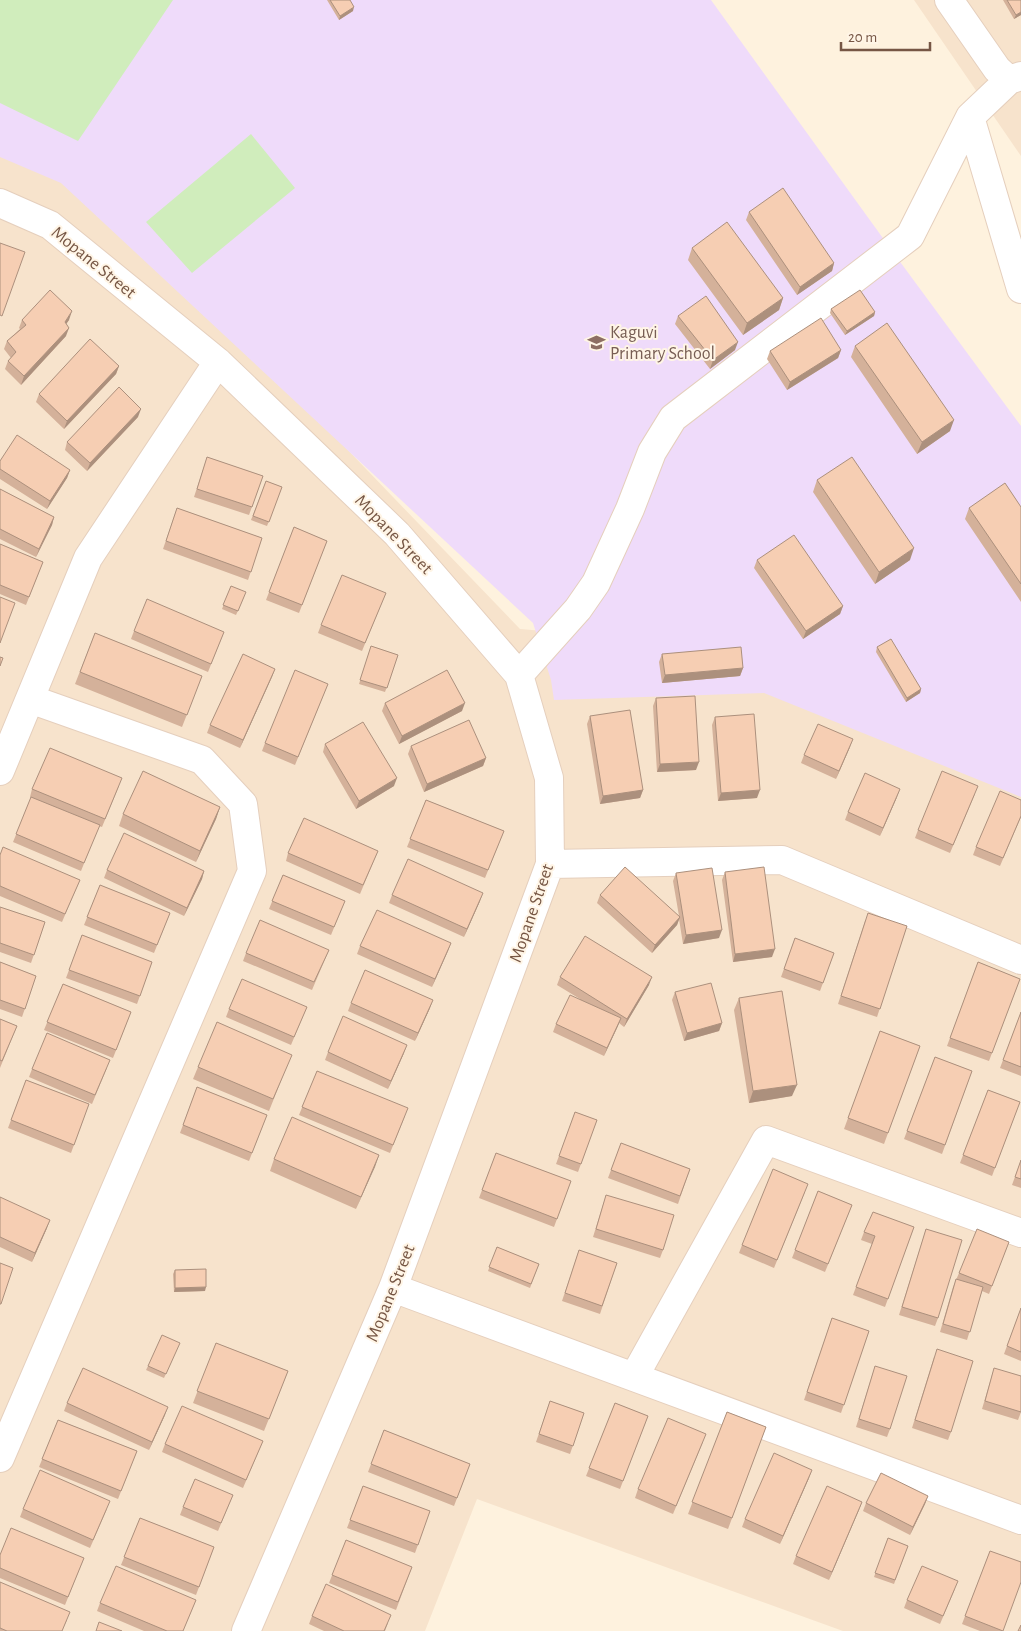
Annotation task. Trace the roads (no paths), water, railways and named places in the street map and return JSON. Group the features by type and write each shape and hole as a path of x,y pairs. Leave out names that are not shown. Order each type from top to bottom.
{"street":[{"path":"519,675 578,609 596,583 630,509 652,452 673,418 910,236 970,117 1015,78 997,69 949,0"},
{"path":"970,117 1021,289"},
{"name":"Mopane Street","path":"0,203 50,226 218,362 397,534 519,675 549,778 550,864 393,1288 246,1631"},
{"path":"0,771 88,558 218,362"},
{"path":"0,1458 252,871 244,804 202,760 30,699"},
{"path":"550,864 782,860 1021,960"},
{"path":"634,1377 766,1140 1021,1233"},
{"path":"393,1288 1021,1520"}],"place":[{"name":"Kaguvi Primary School","path":"596,342"}]}
